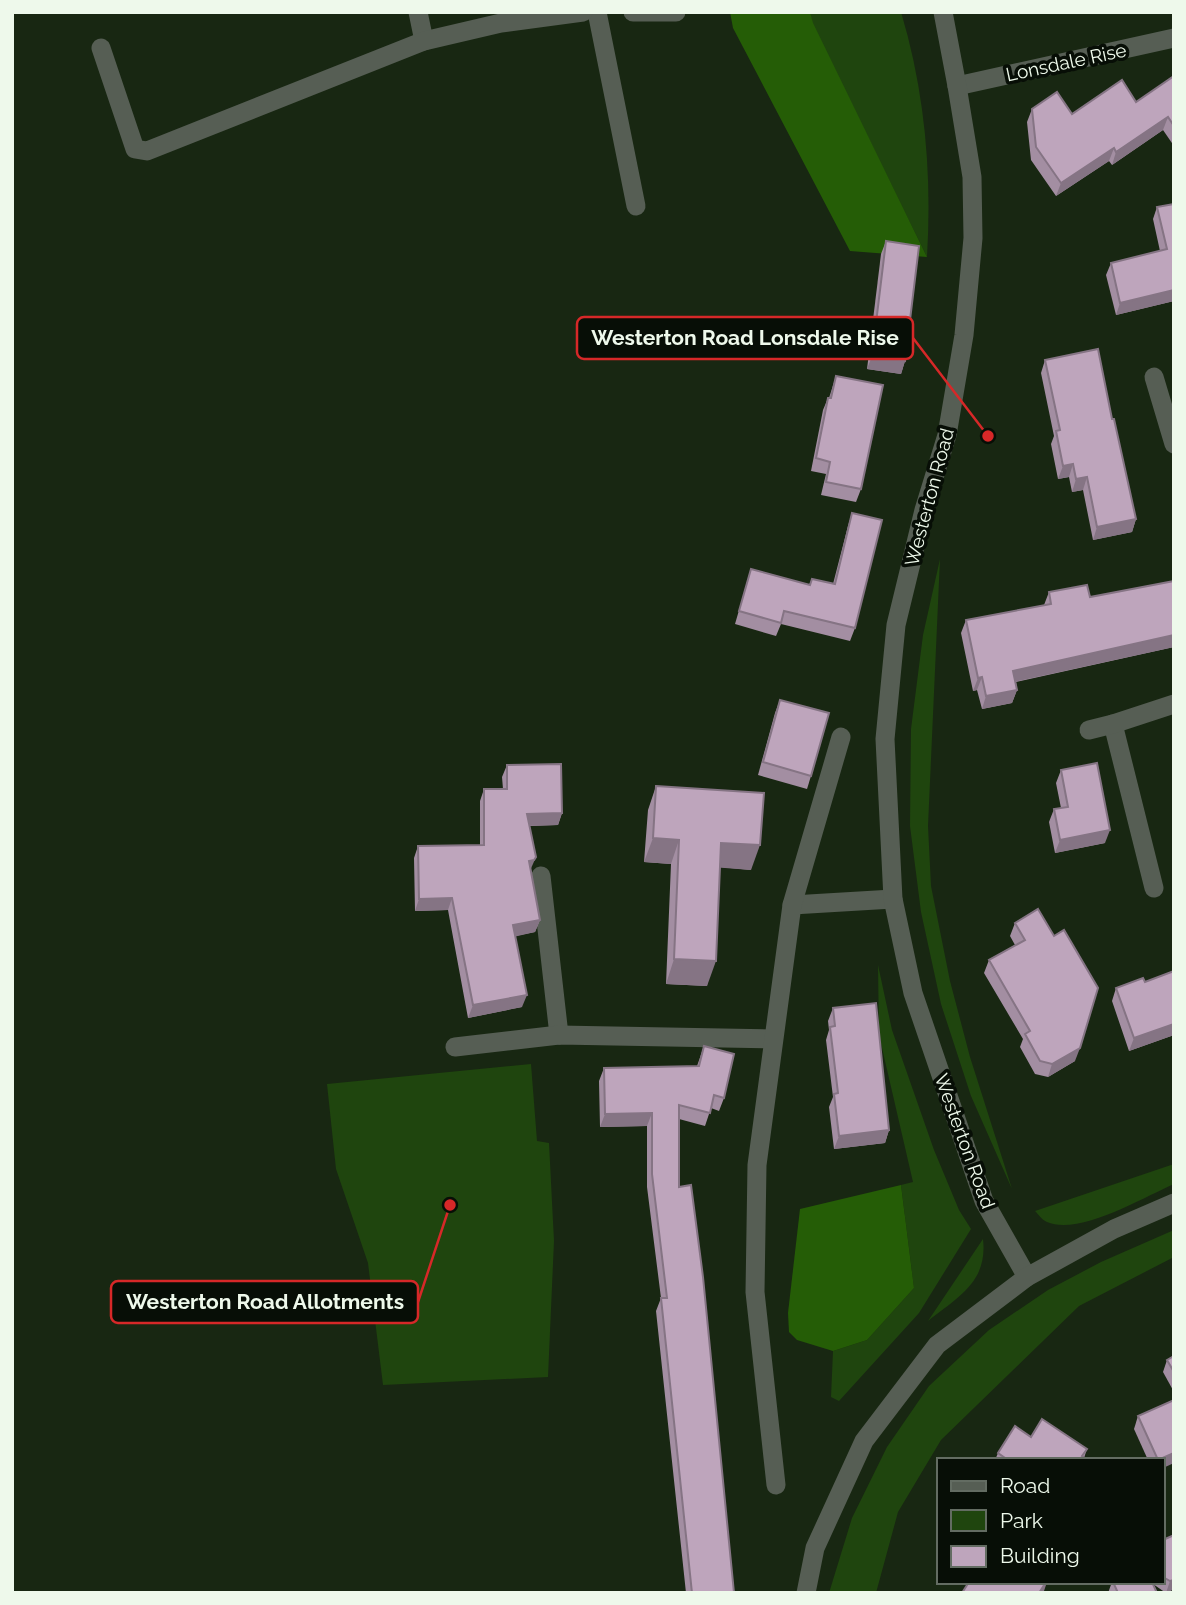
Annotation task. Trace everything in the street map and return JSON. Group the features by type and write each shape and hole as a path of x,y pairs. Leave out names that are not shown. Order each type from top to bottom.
{"street":[{"path":"418,12 424,41"},
{"path":"101,48 135,149 147,151 424,41 501,23 583,12"},
{"path":"597,12 636,206"},
{"path":"633,12 676,12"},
{"name":"Westerton Road","path":"943,12 972,177 972,238 964,335 947,435 924,510 896,625 886,739 893,899 913,993 984,1201 1027,1277"},
{"name":"Lonsdale Rise","path":"957,86 1174,38"},
{"path":"1154,377 1167,395 1174,444"},
{"path":"1089,730 1174,704"},
{"path":"1113,724 1154,888"},
{"path":"776,1485 755,1292 757,1165 792,905 841,737"},
{"path":"541,876 559,1035"},
{"path":"792,905 893,899"},
{"path":"455,1047 559,1035 773,1039"},
{"path":"806,1593 815,1548 864,1441 937,1345 1027,1277 1114,1228 1174,1203"}],"green space":[{"path":"730,12 810,12 927,257 850,251 733,28"},
{"path":"810,12 901,12 916,72 925,133 927,257 812,23"},
{"path":"940,559 928,826 931,886 950,981 970,1057 1012,1189 971,1096 941,1004 921,912 910,826 911,729 923,635"},
{"path":"878,965 892,1030 934,1150 959,1210 971,1229 919,1313 839,1401 831,1397 833,1351 867,1340 914,1288 901,1185 913,1182 879,1035"},
{"path":"531,1064 537,1141 549,1143 554,1241 548,1377 383,1385 368,1263 336,1169 327,1084"},
{"path":"1174,1164 1174,1184 1093,1220 1060,1225 1045,1221 1035,1211"},
{"path":"901,1185 914,1288 867,1340 833,1351 797,1340 789,1332 788,1313 800,1209"},
{"path":"1174,1230 1174,1257 1079,1306 941,1440 898,1512 876,1593 829,1593 852,1518 887,1447 929,1386 989,1330 1048,1290 1101,1262"},
{"path":"983,1239 981,1267 976,1278 960,1296 928,1321"}],"building":[{"path":"1174,76 1174,126 1168,117 1116,152 1114,148 1061,183 1036,147 1032,109 1057,92 1072,114 1122,80 1136,102"},
{"path":"1174,204 1174,290 1120,303 1111,263 1167,249 1157,207"},
{"path":"886,241 919,246 905,361 872,356"},
{"path":"1098,349 1136,519 1097,527 1087,477 1076,479 1073,464 1063,466 1056,431 1060,430 1045,360"},
{"path":"836,376 883,385 861,489 826,482 830,462 816,458 828,398 831,398"},
{"path":"852,513 882,520 855,628 784,611 781,623 739,611 751,569 810,585 812,579 835,584"},
{"path":"1174,581 1174,635 1013,671 1017,690 986,696 982,677 978,678 966,620 1051,604 1049,592 1087,585 1090,597"},
{"path":"780,700 829,713 811,776 763,762"},
{"path":"1097,763 1110,830 1060,840 1054,809 1068,807 1061,770"},
{"path":"561,764 562,813 527,814 536,857 529,861 540,920 513,925 527,995 473,1005 452,898 419,899 418,846 484,845 484,789 507,789 507,765"},
{"path":"656,786 764,793 760,845 721,843 716,961 674,959 679,840 653,838"},
{"path":"1038,909 1054,936 1064,930 1098,988 1080,1048 1052,1064 1040,1061 1025,1034 1030,1031 989,960 1025,940 1015,923"},
{"path":"1174,971 1174,1024 1134,1038 1116,988 1143,978 1145,982"},
{"path":"876,1003 889,1130 839,1136 834,1094 838,1093 830,1027 835,1026 833,1008"},
{"path":"704,1046 734,1054 724,1098 714,1095 710,1113 679,1105 679,1187 691,1185 703,1277 734,1593 692,1593 661,1298 667,1298 652,1174 652,1113 605,1114 604,1068 699,1066"},
{"path":"1174,1356 1174,1372 1167,1360"},
{"path":"1174,1400 1174,1453 1157,1458 1138,1416"},
{"path":"1042,1419 1087,1449 1082,1456 1084,1458 1005,1458 998,1453 1015,1426 1031,1437"},
{"path":"1174,1535 1174,1580 1170,1581 1165,1578 1165,1539"},
{"path":"968,1584 1045,1584 1039,1593 962,1593"},
{"path":"1114,1584 1153,1584 1157,1593 1118,1593"}],"place":[{"name":"Westerton Road Lonsdale Rise","path":"988,436"},
{"name":"Westerton Road Allotments","path":"450,1205"}]}
